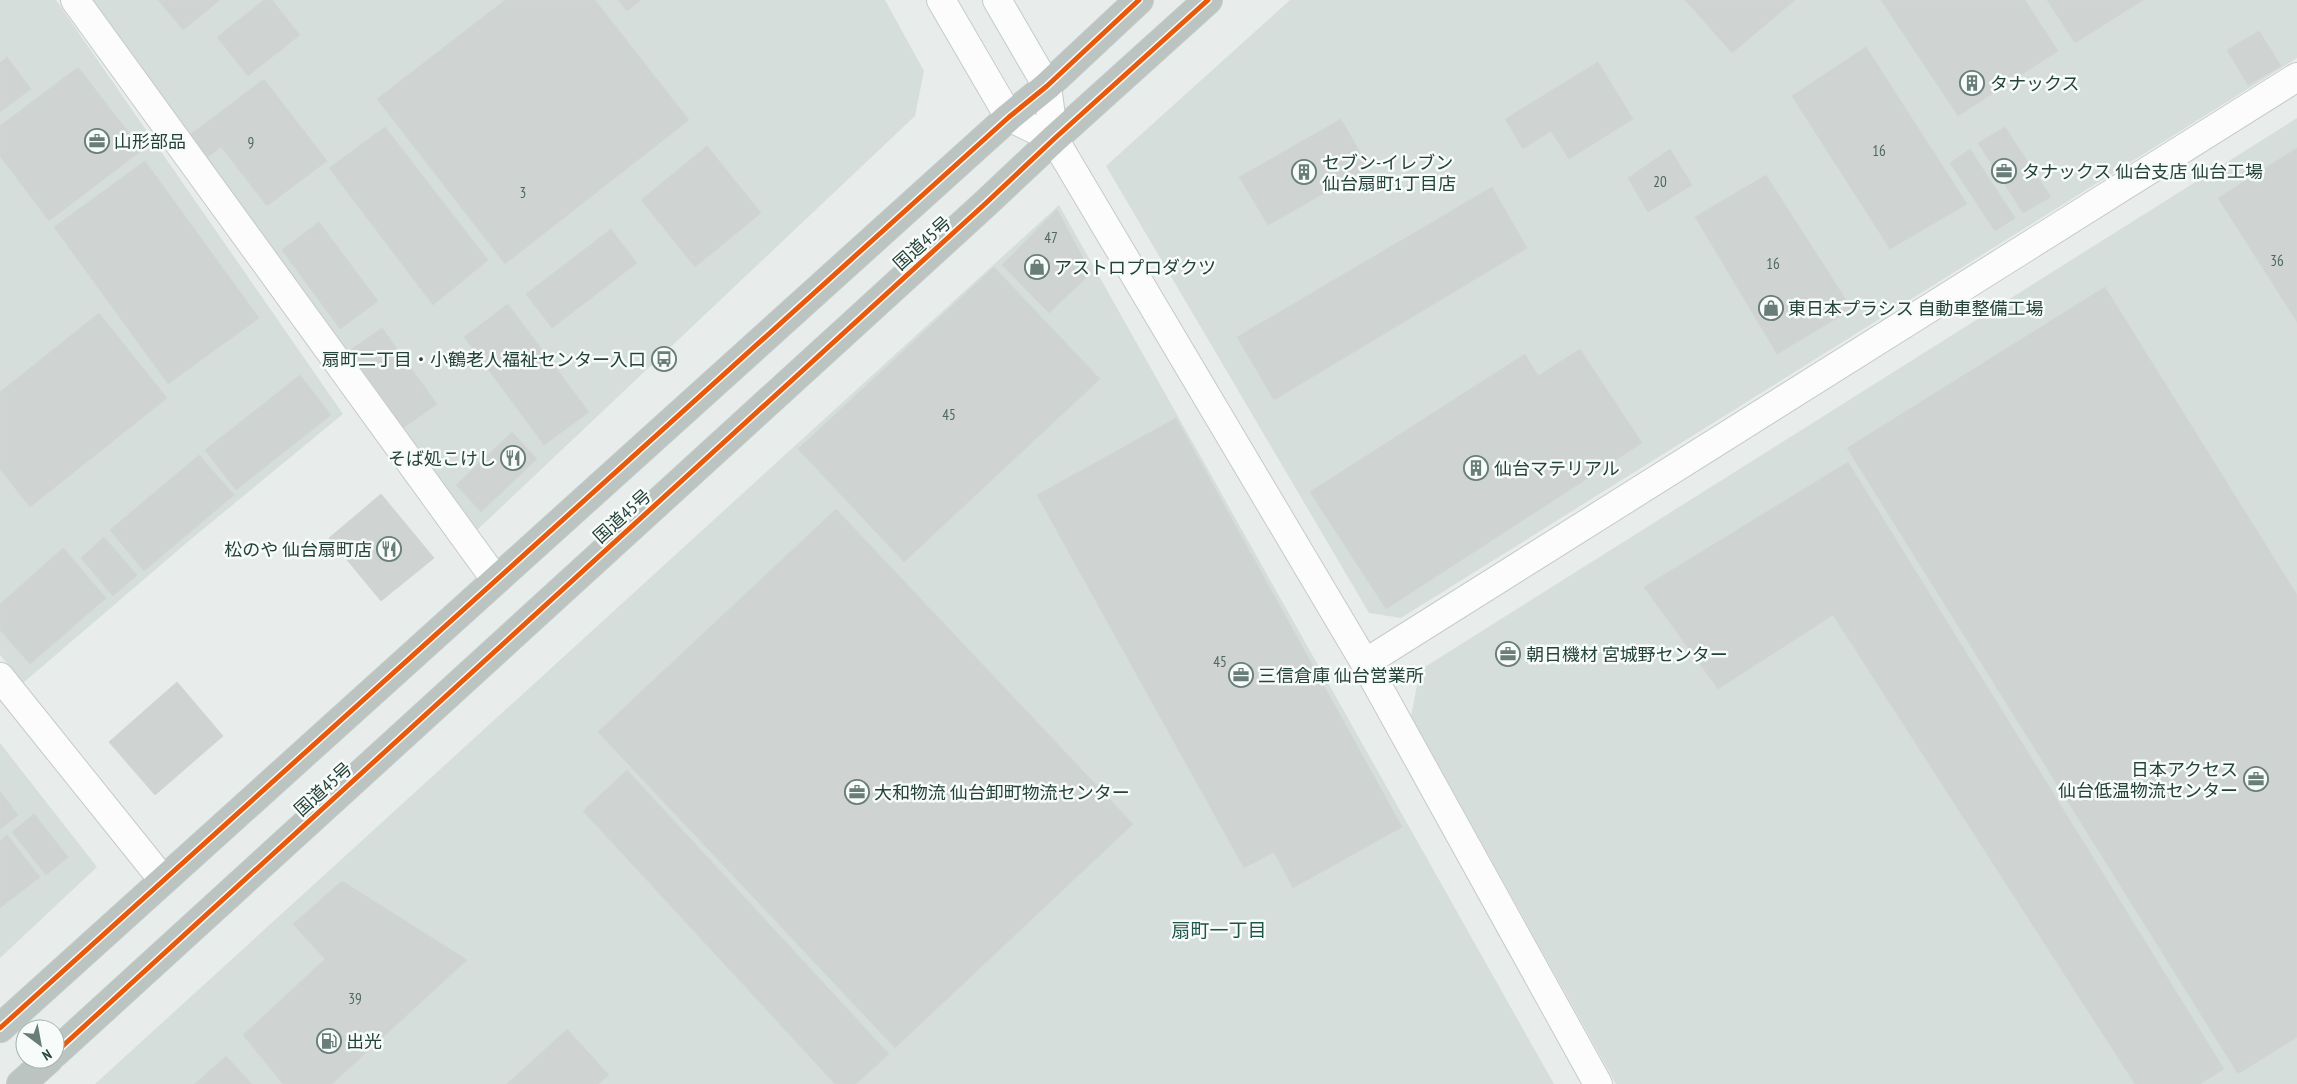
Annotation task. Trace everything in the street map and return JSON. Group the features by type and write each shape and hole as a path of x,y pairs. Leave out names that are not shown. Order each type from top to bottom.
{"highway":[{"name":"国道45号","path":"0,1028 495,579 1009,117 1047,86 1139,0"},
{"name":"国道45号","path":"65,1044 986,203 1054,138 1208,0"},
{"path":"22,1084 38,1069"}],"street":[{"path":"75,0 495,579"},
{"path":"941,0 1009,117 1054,138"},
{"path":"997,0 1047,86 1054,138 1365,663 1598,1084"},
{"path":"1365,663 2297,77"},
{"path":"0,677 163,880"}],"shaded area":[{"path":"0,0 56,0 343,414 190,540 23,683 0,655"},
{"path":"88,0 885,0 924,71 915,116 475,532"},
{"path":"1290,0 2297,0 2297,58 1401,618 1369,613 1106,166"},
{"path":"2297,118 2297,1084 1616,1084 1411,716 1420,670"},
{"path":"1059,205 1554,1084 95,1084"},
{"path":"0,743 97,867 0,958"}],"building":[{"path":"158,0 220,0 183,30"},
{"path":"264,0 272,0 300,35 248,76 217,37"},
{"path":"505,0 595,0 689,120 505,264 377,99"},
{"path":"618,0 641,0 627,11"},
{"path":"1685,0 1795,0 1732,53"},
{"name":"タナックス","path":"1881,0 2025,0 2058,51 1958,116"},
{"path":"2047,0 2143,0 2075,43"},
{"path":"2259,31 2281,66 2248,85 2227,50"},
{"path":"1866,47 1967,204 1890,249 1792,96"},
{"path":"7,57 31,89 0,112 0,63"},
{"path":"1598,62 1633,119 1569,159 1551,131 1523,149 1505,119"},
{"path":"78,67 142,150 49,221 0,156 0,126"},
{"path":"264,79 327,161 267,206 221,147 204,160 187,137"},
{"name":"セブン-イレブン 仙台扇町1丁目店","path":"1341,119 1369,168 1268,225 1239,177"},
{"path":"385,127 488,260 433,305 329,168"},
{"path":"2005,127 2051,197 2023,213 1978,143"},
{"path":"707,146 761,213 695,267 641,200"},
{"path":"2297,148 2297,322 2218,198"},
{"path":"1670,149 1692,185 1648,212 1628,178"},
{"path":"1970,149 2015,218 1995,231 1950,163"},
{"path":"145,161 259,318 168,384 54,227"},
{"path":"1766,175 1852,309 1777,354 1695,217"},
{"path":"1492,187 1527,248 1274,400 1237,337"},
{"path":"1057,209 1091,273 1049,313 1002,265"},
{"path":"319,222 378,301 340,329 282,250"},
{"path":"611,229 637,263 552,328 526,294"},
{"path":"994,267 1100,379 904,562 798,449"},
{"path":"2105,287 2297,595 2297,1037 2238,1074 1847,448"},
{"path":"508,304 589,412 544,445 464,337"},
{"path":"99,313 167,398 30,507 0,469 0,392"},
{"path":"382,328 437,404 403,428 349,351"},
{"name":"仙台マテリアル","path":"1580,349 1642,443 1386,609 1310,492 1525,354 1538,376"},
{"path":"300,375 331,415 236,490 205,450"},
{"path":"1176,418 1402,827 1293,888 1274,852 1244,868 1037,495"},
{"path":"512,432 537,459 481,512 456,485"},
{"path":"199,455 234,495 144,571 110,530"},
{"path":"1848,462 2224,1069 2200,1084 2135,1084 1833,615 1718,689 1644,587"},
{"path":"381,494 434,558 381,601 329,538"},
{"path":"836,509 1133,824 895,1048 598,732"},
{"path":"104,537 137,575 113,596 81,558"},
{"path":"63,548 106,598 30,664 0,630 0,604"},
{"path":"177,682 223,736 155,795 109,742"},
{"path":"627,770 889,1054 856,1084 835,1084 583,811"},
{"path":"0,791 18,815 0,829"},
{"path":"34,814 68,857 46,875 12,832"},
{"path":"7,835 40,877 0,908 0,841"},
{"path":"342,881 467,960 332,1084 283,1084 243,1035 325,959 293,924"},
{"path":"567,1029 609,1075 598,1084 507,1084"},
{"path":"226,1056 252,1084 195,1084"}],"cycle path":[{"path":"0,1028 1009,117 1047,86 1139,0"},
{"path":"65,1044 1208,0"}],"place":[{"name":"タナックス","path":"1972,83"},
{"name":"山形部品","path":"97,141"},
{"name":"タナックス 仙台支店 仙台工場","path":"2004,171"},
{"name":"セブン-イレブン 仙台扇町1丁目店","path":"1304,172"},
{"name":"アストロプロダクツ","path":"1037,267"},
{"name":"東日本プラシス 自動車整備工場","path":"1771,308"},
{"name":"扇町二丁目・小鶴老人福祉センター入口","path":"664,359"},
{"name":"そば処こけし","path":"513,458"},
{"name":"仙台マテリアル","path":"1476,468"},
{"name":"松のや 仙台扇町店","path":"389,549"},
{"name":"朝日機材 宮城野センター","path":"1508,654"},
{"name":"三信倉庫 仙台営業所","path":"1241,675"},
{"name":"日本アクセス 仙台低温物流センター","path":"2256,779"},
{"name":"大和物流 仙台卸町物流センター","path":"857,792"},
{"name":"出光","path":"329,1041"}],"district":[{"name":"扇町一丁目","path":"1219,930"}]}
